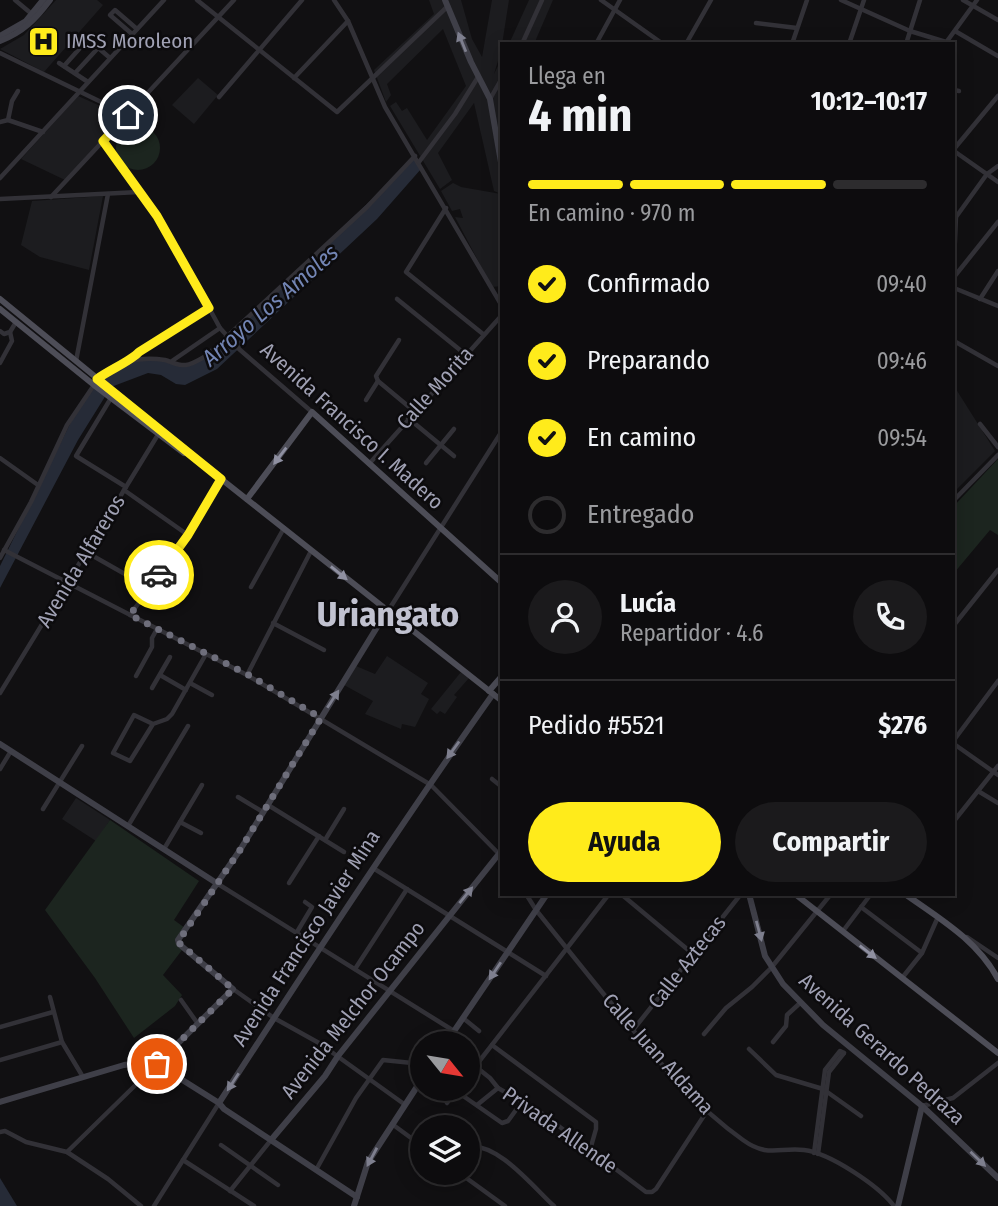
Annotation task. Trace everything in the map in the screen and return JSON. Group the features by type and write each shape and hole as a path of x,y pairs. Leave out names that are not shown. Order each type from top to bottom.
{"main road":[{"path":"0,299 110,394 500,700"},
{"path":"0,309 74,364"},
{"path":"247,499 312,412"},
{"name":"Avenida Francisco I. Madero","path":"312,412 500,581"},
{"path":"491,693 500,680"},
{"path":"798,896 998,1054"},
{"path":"908,896 960,932 985,958 998,979"}],"street":[{"path":"15,0 34,16"},
{"path":"34,16 43,0"},
{"path":"0,38 34,16 50,0"},
{"path":"0,178 164,0"},
{"path":"197,0 337,112 372,80 446,3 490,99 500,138"},
{"path":"51,197 234,0"},
{"path":"219,97 302,0"},
{"path":"334,0 348,20 385,107 500,302"},
{"path":"523,42 542,0"},
{"path":"601,0 660,42"},
{"path":"597,42 620,0"},
{"path":"687,42 711,0"},
{"path":"793,42 807,0"},
{"path":"841,0 910,31 942,42"},
{"path":"850,42 864,0"},
{"path":"907,42 920,0"},
{"path":"963,0 998,20"},
{"path":"946,42 977,0"},
{"path":"132,34 110,15 115,9 137,29"},
{"path":"294,78 348,20"},
{"path":"756,23 797,28"},
{"path":"955,30 998,56"},
{"path":"88,82 62,65 88,39 110,58"},
{"path":"76,72 98,48"},
{"path":"0,53 128,115"},
{"path":"419,162 479,76"},
{"path":"490,99 500,82"},
{"path":"8,120 12,101 18,91"},
{"path":"955,149 998,96"},
{"path":"0,122 8,120 43,132"},
{"name":"Avenida Francisco I. Madero","path":"103,141 171,238 220,328 239,349 312,412"},
{"path":"955,151 998,182"},
{"path":"0,558 67,425 97,383 120,363 133,359 171,361 181,366 190,365 206,356 367,206 415,156"},
{"path":"955,240 956,217 987,174 998,166"},
{"path":"0,199 140,192"},
{"path":"74,364 108,194"},
{"path":"446,208 406,272 483,334"},
{"path":"955,276 998,222"},
{"path":"980,299 998,271"},
{"path":"492,287 500,287"},
{"path":"955,288 998,306"},
{"path":"397,299 465,354"},
{"path":"133,359 139,352 209,308"},
{"name":"Calle Morita","path":"369,464 500,317"},
{"path":"0,363 12,341 10,332 16,321"},
{"path":"171,361 220,328"},
{"path":"0,331 4,334 10,332"},
{"path":"400,340 376,376 378,381 414,411"},
{"path":"955,342 998,366"},
{"path":"366,400 378,381"},
{"path":"110,394 76,456 188,535"},
{"path":"408,418 454,456"},
{"path":"980,424 998,447"},
{"path":"426,463 454,429"},
{"name":"Avenida Alfareros","path":"0,693 160,432"},
{"path":"404,1104 319,1043 274,1018 233,989 178,942 218,884 500,434"},
{"path":"955,499 998,455"},
{"path":"0,458 38,485"},
{"path":"130,615 188,535 221,479"},
{"path":"251,587 284,528"},
{"path":"5,550 247,674 321,718 429,784 500,852"},
{"path":"247,674 312,551"},
{"path":"86,552 169,599"},
{"path":"955,623 998,570"},
{"path":"272,623 324,650"},
{"path":"136,676 152,648 152,638 157,629"},
{"path":"153,724 134,715 113,752 130,761 153,724 172,714 206,654"},
{"path":"152,688 170,657"},
{"path":"160,675 186,690"},
{"path":"955,741 998,681"},
{"path":"190,683 212,695"},
{"name":"Avenida Francisco Javier Mina","path":"154,1206 320,947 491,693"},
{"path":"128,826 188,726"},
{"path":"955,743 996,773"},
{"path":"0,744 454,1031 546,896"},
{"path":"43,809 82,746"},
{"path":"0,769 11,751"},
{"path":"955,820 996,773 998,766"},
{"path":"492,779 500,785"},
{"path":"164,849 202,785"},
{"path":"978,791 998,803"},
{"path":"238,797 263,812"},
{"path":"268,805 344,852"},
{"path":"325,840 344,809"},
{"path":"180,822 201,833"},
{"path":"289,883 319,836"},
{"name":"Avenida Melchor Ocampo","path":"230,1191 325,1076 449,915 500,854"},
{"path":"373,868 545,976"},
{"path":"355,970 407,889"},
{"name":"Calle Juan Aldama","path":"527,896 566,949 633,1030 707,1111 756,1148 769,1153 803,1150 836,1160 896,1206"},
{"path":"480,1060 607,896"},
{"path":"623,896 693,954"},
{"name":"Calle Aztecas","path":"633,1030 739,896"},
{"name":"Avenida Gerardo Pedraza","path":"750,896 765,956 771,968 800,1003 922,1106 998,1178"},
{"path":"704,1034 726,1008 771,968 829,896"},
{"path":"843,932 869,896"},
{"path":"297,932 312,907 305,902"},
{"path":"861,907 922,953"},
{"path":"902,979 922,953 938,918"},
{"path":"960,932 998,957"},
{"path":"67,1152 233,989"},
{"path":"50,997 62,1042 83,1078"},
{"path":"181,1000 198,1024"},
{"path":"773,1042 786,1026 787,1015 800,1003"},
{"path":"0,1027 53,1013"},
{"path":"463,1018 480,1031"},
{"path":"0,1060 62,1042"},
{"path":"492,1045 596,1122 590,1150"},
{"path":"749,1049 776,1075 824,1090 861,1116"},
{"path":"816,1153 825,1070 841,1050 844,1053 829,1072 824,1090"},
{"path":"316,1170 383,1060 410,1063"},
{"path":"0,1102 136,1063 157,1064 357,1197 360,1206"},
{"path":"896,1206 922,1106 953,1098 998,1063"},
{"name":"Privada Allende","path":"480,1070 498,1088 540,1112 646,1192 656,1189 707,1111"},
{"path":"477,1105 498,1088"},
{"path":"354,1206 368,1163 410,1096"},
{"path":"472,1101 502,1123 508,1121 521,1103"},
{"path":"391,1124 410,1137"},
{"path":"0,1132 5,1131 26,1142 67,1152 141,1206"},
{"path":"221,1145 278,1185"},
{"path":"480,1146 500,1156 554,1206"},
{"path":"183,1160 254,1206"},
{"path":"476,1185 505,1206"}],"shaded area":[{"name":"IMSS Moroleon","path":"56,0 97,0 103,5 44,72 0,49 24,35"},
{"path":"429,0 461,0 472,39 482,57 492,0 509,0 494,74 500,62 500,194 494,191 474,103 438,153 452,180 440,189 390,106 396,102 402,111 407,108 427,140 466,86 443,29 387,84 391,95 386,102 374,70 434,14"},
{"path":"529,0 553,0 535,42 510,42"},
{"path":"198,78 218,95 194,124 172,105"},
{"path":"78,96 125,117 65,180 21,159"},
{"path":"138,126 153,133 160,148 153,163 138,170 123,163 116,148 123,133"},
{"path":"453,183 461,187 500,194 500,286 492,287 455,217 463,218 460,209 452,211 441,191"},
{"path":"103,196 89,270 40,257 21,245 32,201"},
{"path":"955,388 995,451 955,491"},
{"path":"998,459 998,535 990,530 955,572 955,505"},
{"path":"387,656 428,683 421,694 429,699 415,727 402,724 401,729 365,714 373,701 344,685 356,666 375,674"},
{"path":"461,672 469,678 454,695 457,697 445,714 440,711 437,714 431,709"},
{"path":"76,798 110,820 96,841 62,819"},
{"path":"110,820 199,881 174,920 185,928 175,942 182,950 163,975 182,995 175,1006 134,1038 95,978 45,910"}],"water":[{"name":"Arroyo Los Amoles","path":"415,158 421,169 377,219 217,369 185,385 176,384 161,375 148,373 111,387 78,440 0,588 0,566 68,428 77,410 108,371 128,361 158,360 181,366 207,357"},
{"path":"0,1178 17,1206 0,1206"}],"way so far":[{"path":"157,1064 233,989 178,942 240,850 321,718 247,674 130,615 159,575"}],"place":[{"name":"IMSS Moroleon","path":"43,41"}],"district":[{"name":"Uriangato","path":"388,614"}],"route":[{"path":"128,115 103,141 171,238 209,308 139,352 133,359 120,363 97,379 221,479 188,535 159,575"}]}
